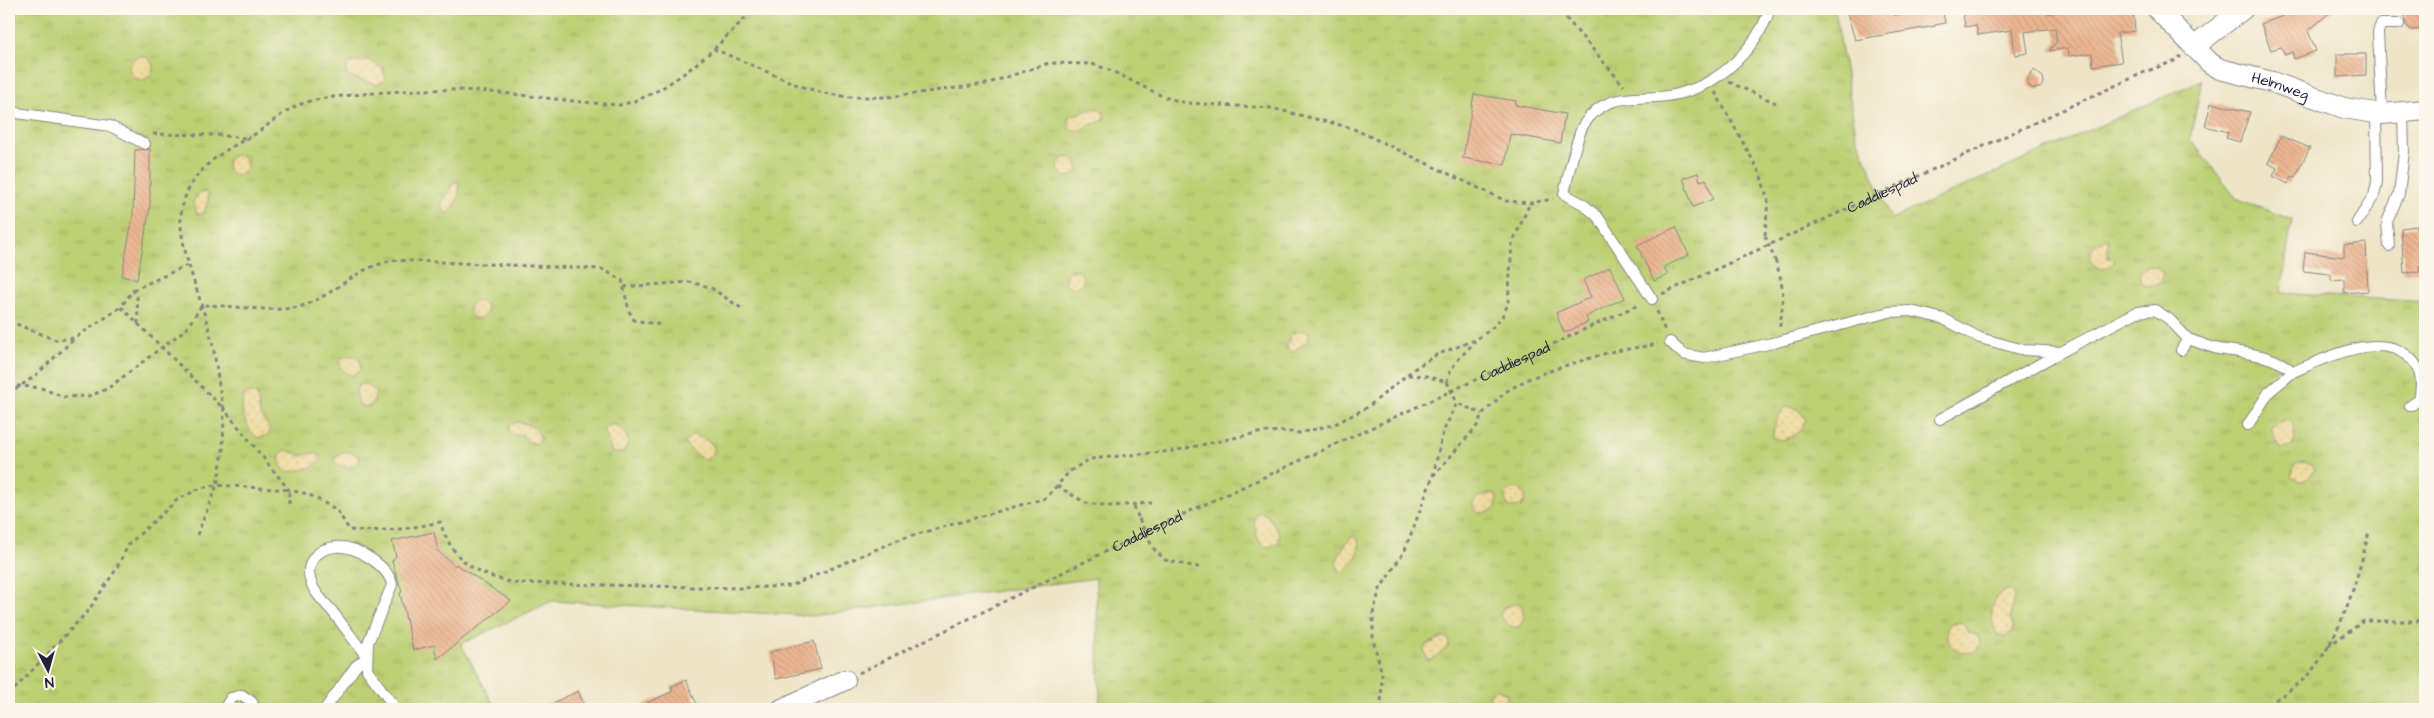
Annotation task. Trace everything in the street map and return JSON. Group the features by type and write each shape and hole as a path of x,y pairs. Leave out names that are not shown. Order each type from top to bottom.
{"street":[{"name":"Helmweg","path":"2157,9 2210,63 2220,69 2272,82 2344,108 2379,113 2403,113 2425,110"},
{"path":"2195,46 2243,9"},
{"path":"782,709 845,680"}],"lane":[{"path":"1652,299 1598,217 1583,204 1564,194 1583,125 1596,110 1614,101 1636,96 1650,99 1679,94 1713,80 1727,70 1758,34 1770,9"},
{"path":"2357,222 2374,196 2377,182 2379,113 2378,32 2381,24 2399,24"},
{"path":"9,112 110,126 145,144"},
{"path":"2388,246 2387,222 2399,194 2402,167 2403,113"},
{"path":"1940,419 2137,312 2146,310 2155,310 2188,339 2217,348 2246,352 2285,364 2293,372"},
{"path":"1670,342 1683,354 1704,358 1776,342 1889,312 1911,311 1944,319 1980,338 2024,350 2062,352"},
{"path":"2181,350 2188,339"},
{"path":"2248,425 2269,392 2293,372 2325,358 2376,345 2400,349 2414,360 2420,373 2422,397 2410,406"},
{"path":"367,657 313,589 308,574 310,562 317,554 338,546 356,551 379,563 391,575 392,585 368,643 367,670 396,709"},
{"path":"325,709 356,666 367,657"},
{"path":"224,709 231,698 242,695 252,702 255,709"}],"path":[{"path":"197,535 217,485 223,452 224,409 219,392 212,343 181,230 184,198 194,180 209,162 301,104 320,99 406,90 460,90 620,105 635,102 658,91 714,49 754,9"},
{"path":"1566,18 1625,87 1636,96"},
{"name":"Caddiespad","path":"845,680 1145,532 2145,72 2174,61 2195,46"},
{"path":"714,49 800,86 848,97 888,97 986,84 1049,63 1092,64 1112,71 1164,97 1186,103 1271,108 1352,128 1420,159 1480,190 1506,200 1530,203 1552,199 1564,194"},
{"path":"1713,80 1776,103"},
{"path":"1713,80 1760,173 1768,201 1765,236 1782,279 1785,297 1776,342"},
{"path":"144,132 247,138"},
{"path":"350,530 375,532 404,530 440,522 451,545 464,563 488,577 514,583 740,588 791,586 900,539 1046,498 1070,471 1090,459 1174,451 1257,433 1280,431 1300,433 1335,424 1368,407 1436,355 1475,340 1491,329 1502,317 1508,304 1512,244 1530,203"},
{"path":"202,305 231,305 274,310 299,307 333,290 368,268 391,260 602,269 622,280 629,311 634,320 662,325"},
{"path":"9,394 36,375 74,338 121,307 133,290 190,264"},
{"path":"624,286 689,282 710,287 741,308"},
{"path":"133,290 137,297 138,324"},
{"path":"1433,476 1477,426 1482,414 1507,391 1528,379 1610,352 1670,342 1652,299"},
{"path":"9,384 41,388 64,397 89,396 107,389 186,329 202,305"},
{"path":"121,307 224,409 289,490 289,504"},
{"path":"9,321 56,340 74,338"},
{"path":"1475,340 1465,355 1453,365 1447,382 1457,403 1482,414"},
{"path":"1408,375 1426,376 1447,382"},
{"path":"1382,709 1382,674 1373,639 1373,612 1380,589 1405,550 1433,476 1443,432 1457,403"},
{"path":"9,695 88,611 115,571 129,544 177,500 201,488 217,485 289,490 308,494 337,510 350,530"},
{"path":"1057,486 1086,503 1111,506 1151,504"},
{"path":"1134,506 1153,548 1165,560 1202,568"},
{"path":"344,548 350,530"},
{"path":"2262,709 2312,670 2328,647 2357,582 2369,532"},
{"path":"2328,647 2364,621 2425,621"},
{"path":"1770,709 1807,705"}],"green space":[{"path":"9,9 1835,9 1856,135 1891,219 2202,80 2190,139 2236,198 2292,220 2281,293 2425,302 2425,709 1100,709 1096,578 812,616 552,601 461,644 496,709 9,709"}],"sand":[{"path":"141,56 149,60 153,68 149,76 141,80 133,76 129,68 133,60"},
{"path":"369,60 383,68 386,79 377,85 352,78 346,74 347,65 353,62"},
{"path":"1097,108 1104,112 1104,119 1098,123 1079,131 1073,130 1069,126 1069,116"},
{"path":"237,155 244,158 247,165 244,172 237,175 230,172 227,165 230,158"},
{"path":"1068,157 1075,160 1078,167 1075,174 1068,177 1061,174 1058,167 1061,160"},
{"path":"454,182 459,182 459,195 448,214 443,210 441,204"},
{"path":"205,191 209,196 204,214 197,214 193,202 196,196"},
{"path":"2108,239 2108,258 2113,259 2114,263 2103,269 2092,262 2090,253 2096,244"},
{"path":"2147,266 2156,267 2164,274 2158,284 2151,286 2140,282 2140,272"},
{"path":"1070,270 1078,270 1083,275 1081,286 1070,288 1065,283 1065,275"},
{"path":"474,301 482,301 487,306 485,317 474,319 469,314 469,306"},
{"path":"1302,330 1309,332 1309,340 1293,352 1286,348 1291,334"},
{"path":"346,356 353,356 360,360 361,370 352,376 340,366 339,360"},
{"path":"365,384 376,391 374,402 368,407 359,405 356,391 358,385"},
{"path":"252,393 257,395 260,415 270,428 269,435 258,438 246,424 242,406 245,394"},
{"path":"1787,406 1798,409 1806,419 1793,436 1784,440 1778,440 1773,438 1774,430 1781,412"},
{"path":"2284,421 2292,421 2295,436 2294,444 2281,448 2276,442 2271,427"},
{"path":"517,422 532,426 541,439 536,444 526,440 523,435 513,435 509,431 510,425"},
{"path":"613,424 622,429 627,436 626,449 623,453 612,453 604,428"},
{"path":"692,435 702,438 714,447 712,455 707,460 702,459 684,443"},
{"path":"285,450 300,456 314,453 320,455 321,460 311,468 288,472 283,469 280,463 280,455"},
{"path":"343,452 351,452 359,456 360,461 350,467 337,465 334,461 337,455"},
{"path":"2304,462 2312,465 2315,470 2306,480 2299,481 2292,477 2294,465"},
{"path":"1511,488 1519,488 1525,494 1525,502 1519,508 1511,508 1505,502 1505,494"},
{"path":"1492,493 1497,496 1496,508 1485,513 1478,513 1474,506 1477,498"},
{"path":"1260,512 1267,515 1280,534 1279,542 1270,547 1263,546 1256,531 1255,515"},
{"path":"1351,537 1356,537 1359,542 1359,552 1349,566 1341,572 1336,564 1340,552"},
{"path":"2009,590 2014,595 2010,618 2013,627 2011,633 2004,636 1998,635 1993,624 1993,606 1998,595 2003,591"},
{"path":"1518,603 1522,605 1524,617 1520,626 1513,627 1503,620 1499,614 1505,607"},
{"path":"1960,622 1964,624 1968,633 1979,637 1980,644 1975,652 1960,653 1949,644 1947,628 1952,623"},
{"path":"1443,637 1448,638 1449,646 1432,660 1427,660 1424,649 1426,645"},
{"path":"1496,688 1508,695 1503,709 1474,709 1488,705 1490,694"}],"building":[{"path":"1846,9 1893,9 1894,15 1942,9 1945,23 1855,40"},
{"path":"1976,9 2045,9 2046,14 2079,9 2133,9 2135,31 2117,33 2122,62 2093,66 2092,53 2069,56 2068,48 2049,51 2057,41 2055,28 2025,32 2028,53 2015,55 2012,30 1978,35 1976,25 1965,27 1963,14 1977,12"},
{"path":"2302,9 2334,9 2308,31 2316,51 2294,59 2292,52 2285,55 2281,47 2271,50 2261,24"},
{"path":"2404,9 2425,9 2425,29 2411,30 2406,25"},
{"path":"2337,54 2366,54 2366,75 2337,77"},
{"path":"2034,70 2043,77 2044,83 2040,88 2033,89 2028,85 2028,78"},
{"path":"1474,94 1516,101 1515,105 1565,114 1560,143 1510,134 1505,165 1463,158"},
{"path":"2211,103 2250,112 2240,142 2226,138 2228,132 2205,126"},
{"path":"2281,136 2310,148 2295,177 2292,176 2288,184 2273,176 2277,168 2268,163"},
{"path":"150,149 150,207 137,280 122,276 133,214 135,150"},
{"path":"1698,173 1700,181 1706,179 1713,199 1693,207 1683,178"},
{"path":"2417,226 2418,245 2425,244 2425,266 2419,266 2420,272 2404,273 2401,228"},
{"path":"1676,227 1689,255 1664,267 1668,275 1654,281 1637,245"},
{"path":"2366,243 2368,291 2344,293 2344,279 2331,280 2331,274 2303,271 2305,252 2344,257 2344,245"},
{"path":"1610,267 1625,298 1586,317 1588,322 1564,333 1556,313 1591,297 1583,280"},
{"path":"434,532 438,551 455,566 456,564 511,601 437,659 434,645 413,650 400,593 402,592 392,561 396,556 392,541"},
{"path":"814,641 821,669 776,679 770,652"},
{"path":"686,680 699,709 634,709 673,691 671,687"},
{"path":"578,691 586,709 540,709"}]}
